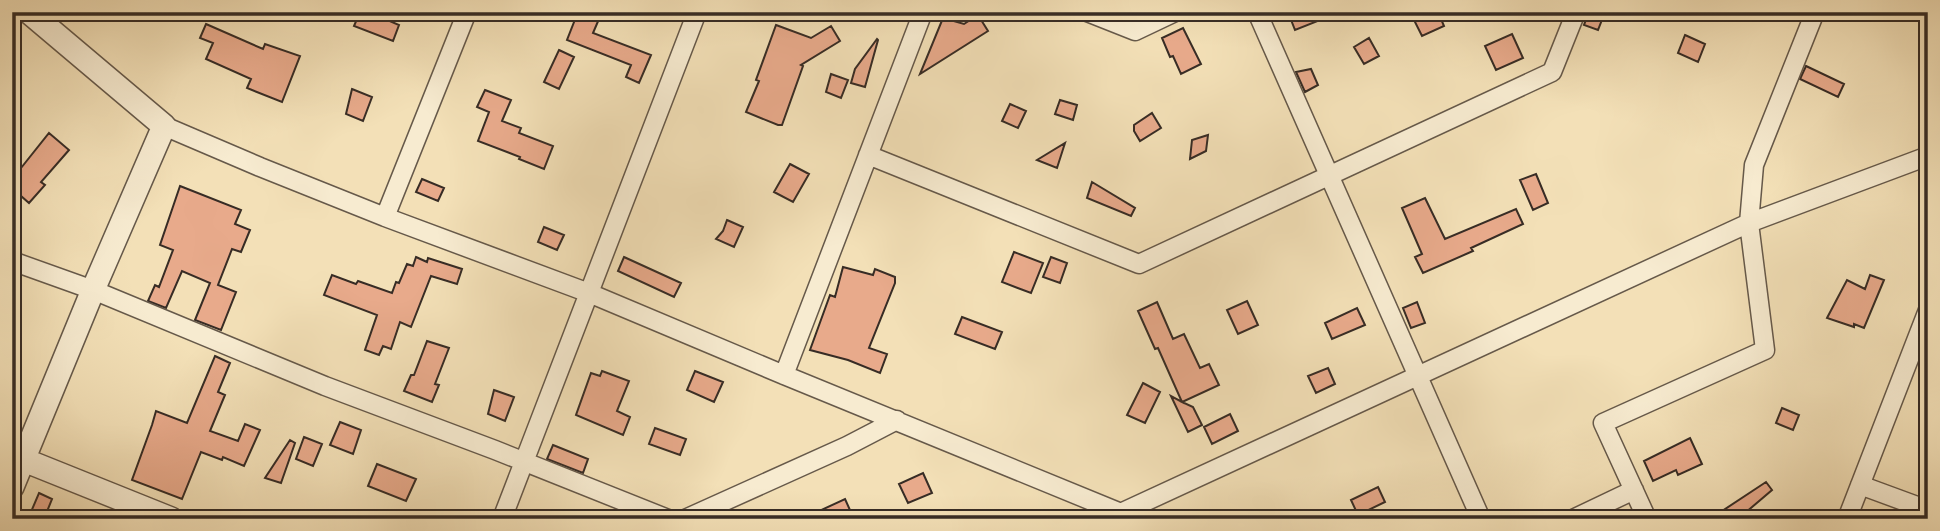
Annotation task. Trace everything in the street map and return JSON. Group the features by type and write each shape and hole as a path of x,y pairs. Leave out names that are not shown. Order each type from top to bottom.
{"street":[{"path":"29,12 164,126 386,217 589,293 897,420 1115,516 1749,223 1928,156"},
{"path":"386,217 467,12"},
{"path":"502,519 697,12"},
{"path":"784,375 923,12"},
{"path":"1087,12 1135,31 1175,12"},
{"path":"1257,12 1481,519"},
{"path":"869,155 1139,264 1552,72 1576,12"},
{"path":"1647,519 1603,423 1765,350 1749,223 1754,165 1815,12"},
{"path":"12,487 18,457 164,126"},
{"path":"12,261 93,290 325,386 668,519"},
{"path":"1847,519 1928,310"},
{"path":"685,519 848,446 897,420"},
{"path":"18,457 171,519"},
{"path":"1860,485 1928,510"},
{"path":"1573,519 1634,490"}],"building":[{"path":"360,12 369,12 399,25 393,41 354,26"},
{"path":"578,12 599,19 593,33 651,55 639,83 626,77 631,65 567,40"},
{"path":"1288,12 1337,12 1338,13 1295,30"},
{"path":"1425,12 1438,12 1444,26 1422,36 1413,18"},
{"path":"1589,12 1605,12 1598,30 1584,25"},
{"path":"978,15 988,31 920,74 943,18 964,24"},
{"path":"206,24 263,49 265,44 300,56 282,102 247,88 251,79 206,59 213,43 200,38"},
{"path":"776,25 811,38 831,26 840,41 801,65 803,66 782,125 746,112 759,81 756,80"},
{"path":"1183,28 1201,64 1181,74 1162,38"},
{"path":"1512,34 1523,58 1496,70 1485,46"},
{"path":"1685,35 1705,44 1698,62 1678,53"},
{"path":"1369,38 1379,56 1364,64 1354,47"},
{"path":"877,39 865,87 851,83 855,69"},
{"path":"559,50 574,57 559,89 544,82"},
{"path":"1806,66 1844,84 1838,97 1800,79"},
{"path":"1311,69 1318,85 1305,92 1296,72"},
{"path":"831,74 848,80 841,98 826,92"},
{"path":"352,89 372,97 363,121 346,114"},
{"path":"485,90 511,100 502,121 521,128 519,133 553,146 544,169 478,141 489,112 477,107"},
{"path":"1060,100 1077,105 1073,120 1055,114"},
{"path":"1010,104 1026,111 1018,128 1002,121"},
{"path":"1152,113 1161,128 1140,141 1134,131 1134,125"},
{"path":"49,133 69,150 41,182 45,185 29,203 12,188 12,157 21,168"},
{"path":"1208,135 1206,151 1190,159 1192,140"},
{"path":"1065,143 1057,168 1037,160"},
{"path":"790,164 809,174 793,202 774,192"},
{"path":"1536,174 1548,203 1533,210 1520,180"},
{"path":"422,179 444,188 438,201 416,192"},
{"path":"1092,182 1135,208 1131,216 1087,198"},
{"path":"180,186 241,210 235,224 250,230 241,252 232,249 218,285 236,292 221,330 195,320 210,283 182,271 166,308 148,301 155,285 159,287 173,250 160,245"},
{"path":"1425,198 1445,239 1516,209 1523,224 1471,248 1473,251 1423,273 1415,257 1422,254 1402,208"},
{"path":"727,220 743,227 734,247 716,239"},
{"path":"544,227 564,235 557,250 538,242"},
{"path":"1014,252 1043,263 1031,293 1002,282"},
{"path":"416,257 462,269 457,284 431,276 411,327 400,322 391,349 383,346 379,355 365,350 377,315 324,295 332,275 392,293 407,264 413,266"},
{"path":"624,257 681,283 674,297 618,271"},
{"path":"1051,257 1067,263 1060,283 1043,277"},
{"path":"843,267 873,275 875,269 895,277 869,348 887,354 880,373 848,360 810,350 830,295 835,297"},
{"path":"1870,275 1884,280 1864,328 1827,318 1847,280 1865,289"},
{"path":"1247,301 1258,325 1238,334 1227,310"},
{"path":"1157,302 1173,339 1184,334 1200,368 1209,364 1219,385 1182,402 1138,311"},
{"path":"1417,302 1425,323 1411,328 1403,308"},
{"path":"1357,308 1365,325 1332,339 1325,323"},
{"path":"962,317 1002,332 995,349 955,334"},
{"path":"427,341 449,348 435,384 439,385 432,402 404,391 411,375 414,375"},
{"path":"215,356 230,363 218,392 225,395 210,431 238,441 245,424 260,430 244,466 201,452 182,499 132,480 156,411 187,423"},
{"path":"1328,368 1335,384 1316,393 1308,376"},
{"path":"602,371 629,381 617,411 630,417 623,435 576,415 591,373 600,376"},
{"path":"695,371 723,382 714,402 687,390"},
{"path":"1143,383 1160,392 1145,423 1127,415"},
{"path":"494,390 514,397 505,421 488,414"},
{"path":"1171,396 1193,407 1202,425 1188,432"},
{"path":"1782,408 1799,415 1793,430 1776,423"},
{"path":"1230,414 1238,431 1212,444 1204,427"},
{"path":"340,422 361,430 353,454 330,445"},
{"path":"655,428 686,439 680,455 649,444"},
{"path":"304,437 322,444 313,466 296,459"},
{"path":"1690,438 1702,464 1678,475 1676,470 1653,481 1644,461"},
{"path":"290,440 295,443 281,483 265,478"},
{"path":"553,445 588,459 583,473 547,459"},
{"path":"377,464 416,479 406,501 368,486"},
{"path":"923,473 932,493 908,503 899,484"},
{"path":"1766,482 1772,490 1738,519 1710,519"},
{"path":"1378,487 1385,502 1358,515 1351,500"},
{"path":"39,493 52,499 44,519 28,519"},
{"path":"845,499 854,519 802,519"}]}
